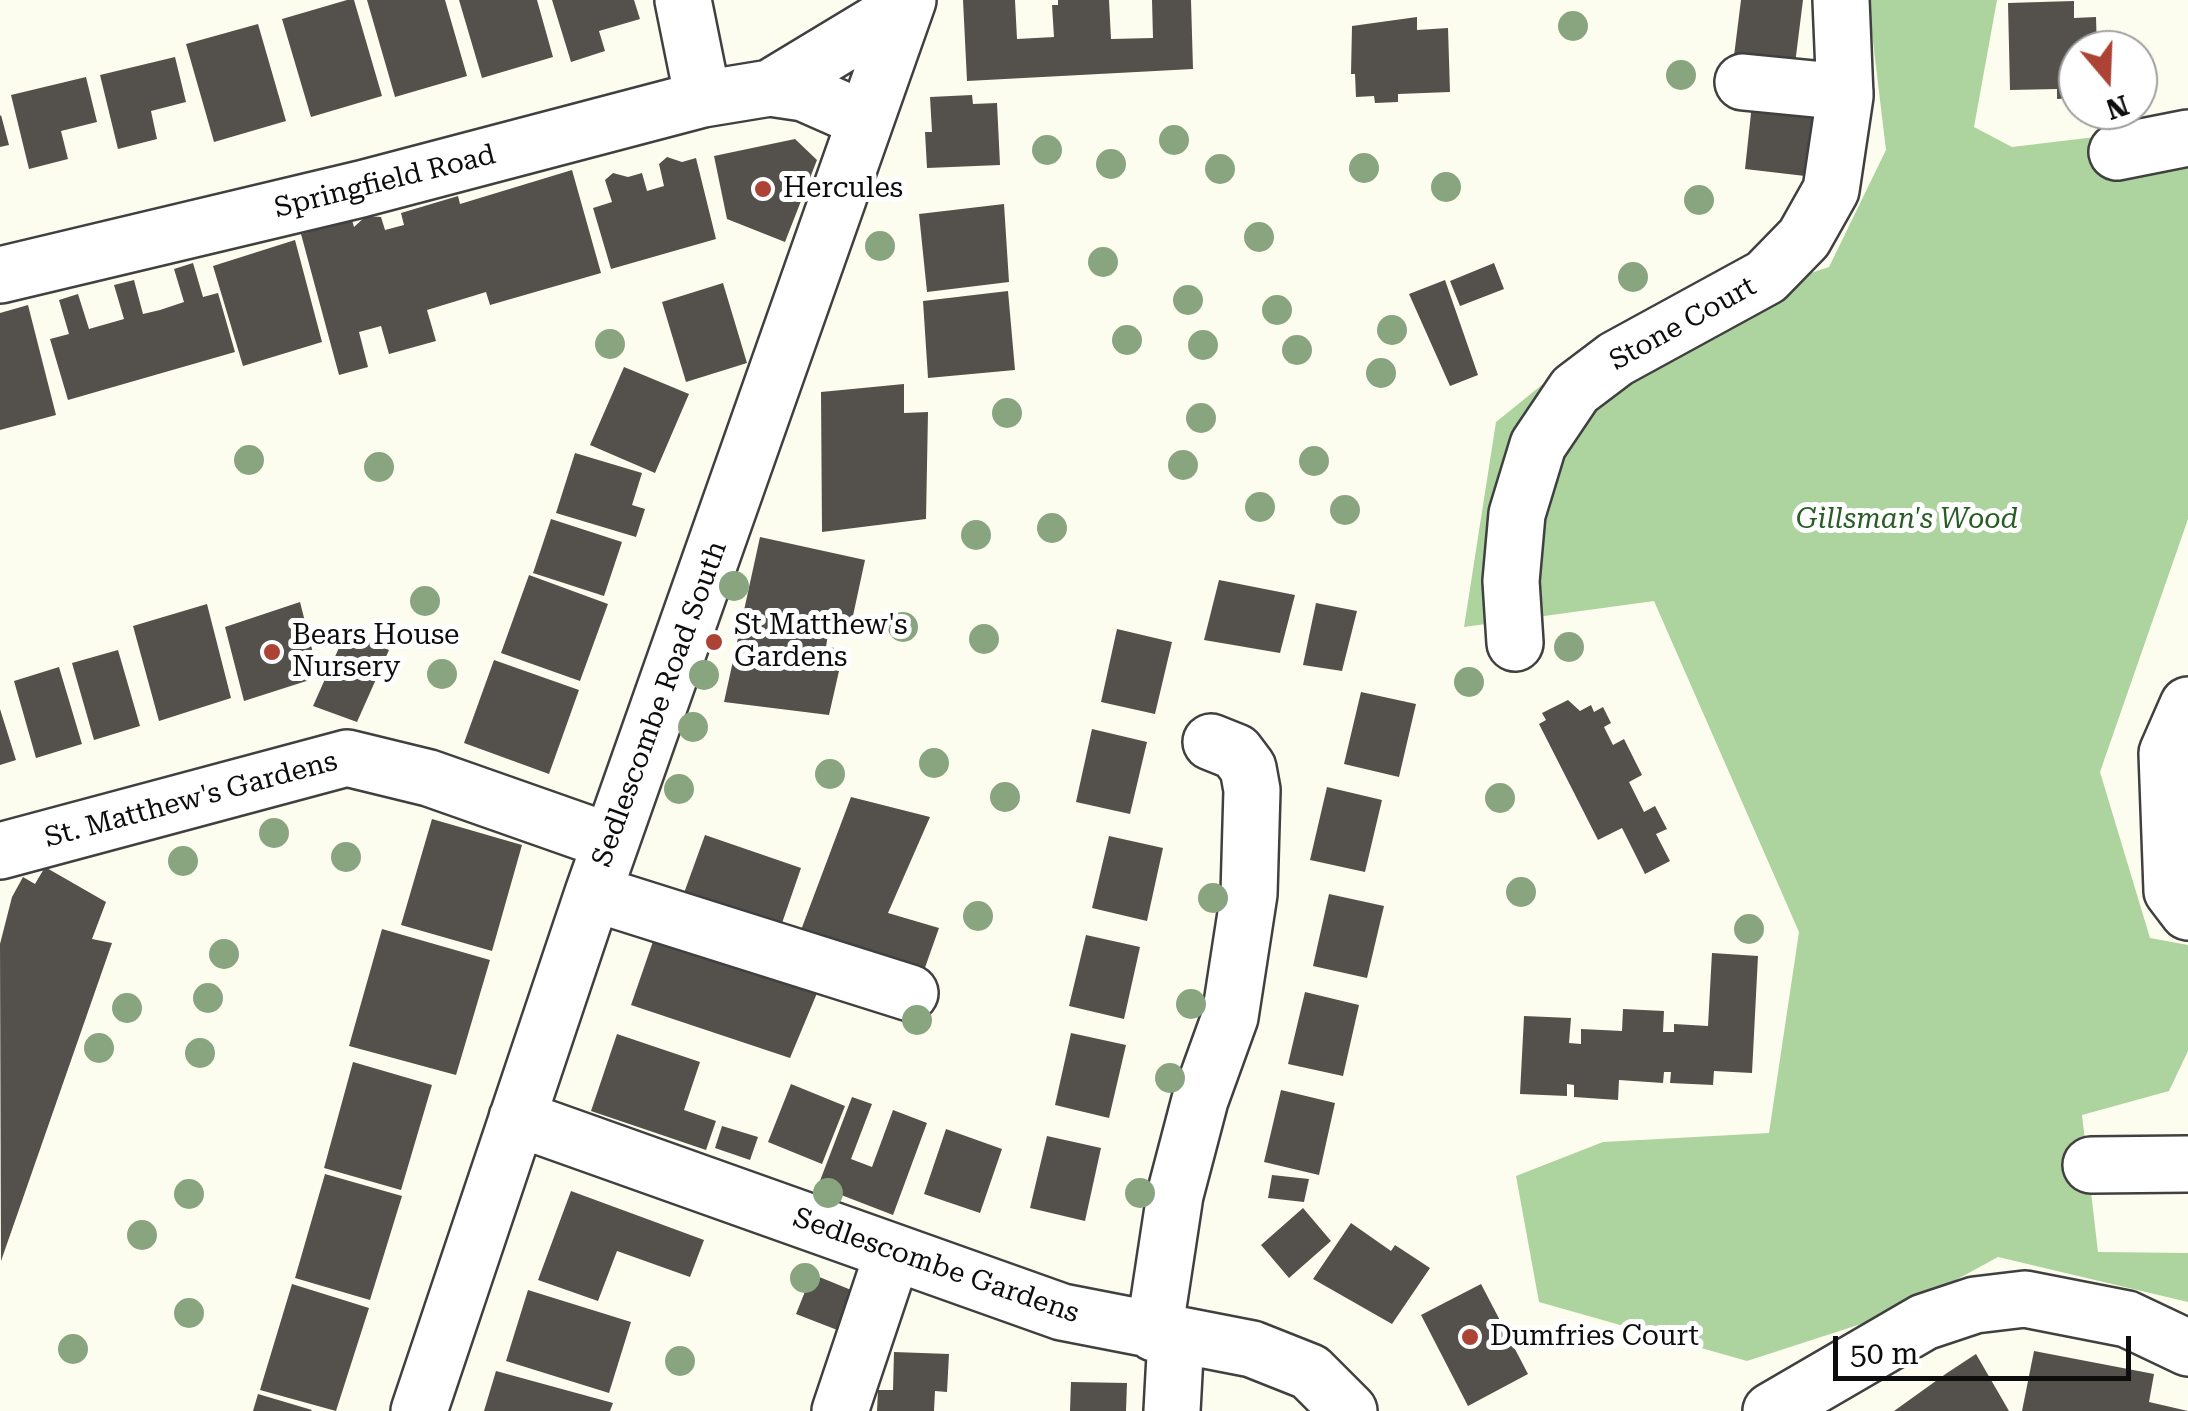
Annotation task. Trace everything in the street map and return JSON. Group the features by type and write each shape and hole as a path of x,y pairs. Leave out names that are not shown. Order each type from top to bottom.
{"street":[{"path":"683,0 703,99"},
{"name":"Stone Court","path":"1515,643 1511,581 1517,514 1538,445 1575,390 1616,359 1766,278 1804,238 1831,190 1845,92 1841,0"},
{"name":"Springfield Road","path":"770,88 906,4"},
{"name":"Sedlescombe Road South","path":"419,1411 593,893 906,4"},
{"path":"1743,82 1845,92"},
{"name":"Springfield Road","path":"0,276 361,189 703,99 770,88 804,93 864,119"},
{"path":"2118,152 2188,138"},
{"path":"2188,705 2167,754 2172,891 2188,912"},
{"path":"1172,1411 1165,1335 1174,1196 1200,1100 1230,1017 1249,894 1252,790 1248,768 1236,752 1211,742"},
{"name":"St. Matthew's Gardens","path":"0,850 346,758 429,778 611,842"},
{"path":"593,893 910,994"},
{"name":"Sedlescombe Gardens","path":"517,1118 1062,1312 1165,1335 1252,1348 1310,1372 1349,1411"},
{"path":"2092,1165 2188,1164"},
{"path":"840,1411 893,1253"},
{"path":"1770,1411 1831,1396 1924,1322 1975,1305 2025,1299 2127,1319 2188,1348"}],"green space":[{"name":"Gillsman's Wood","path":"1868,0 1997,0 1974,127 2012,147 2158,130 2158,126 2188,117 2188,519 2100,772 2150,938 2188,945 2188,1051 2169,1091 2082,1115 2098,1252 2188,1253 2188,1302 1998,1257 1895,1313 1747,1361 1539,1302 1516,1176 1603,1142 1769,1133 1799,932 1654,601 1464,627 1496,422 1590,346 1829,267 1886,150"}],"building":[{"path":"354,0 382,96 311,117 282,19"},
{"path":"367,0 445,0 467,76 395,97"},
{"path":"459,0 537,0 553,57 482,78"},
{"path":"552,0 634,0 640,19 599,31 605,51 571,62"},
{"path":"963,0 1015,0 1017,39 1054,37 1052,5 1058,5 1058,0 1109,0 1111,39 1153,38 1152,0 1191,0 1193,69 967,81"},
{"path":"1741,0 1803,0 1795,64 1734,56"},
{"path":"2074,1 2074,18 2096,17 2096,30 2058,30 2058,99 2057,89 2010,90 2008,3"},
{"path":"1417,17 1417,30 1448,28 1450,92 1398,94 1398,102 1375,103 1374,96 1356,97 1355,74 1351,74 1352,26"},
{"path":"258,24 286,121 214,142 186,44"},
{"path":"175,57 186,102 151,111 157,139 118,149 100,75"},
{"path":"86,77 97,122 61,131 68,159 29,169 11,95"},
{"path":"972,95 973,104 997,103 1000,165 927,168 925,132 932,132 930,97"},
{"path":"1752,104 1813,111 1805,176 1745,169"},
{"path":"0,116 9,145 0,147"},
{"name":"Hercules","path":"795,139 817,160 785,242 727,219 714,156"},
{"path":"667,157 682,162 696,158 716,239 611,269 593,208 612,202 605,180 613,173 628,177 642,173 647,191 664,186 659,164"},
{"path":"572,170 601,273 490,305 486,292 427,310 436,341 389,354 381,326 359,332 368,367 339,375 301,234 352,220 354,227 366,216 381,217 385,230 404,225 401,213 458,196 460,204"},
{"path":"1004,204 1009,282 927,292 919,214"},
{"path":"295,240 322,342 243,366 213,266"},
{"path":"193,263 203,297 218,293 235,352 68,400 50,339 69,334 59,300 78,294 89,329 124,319 114,285 134,280 143,314 160,310 184,302 174,269"},
{"path":"1494,263 1504,289 1460,306 1450,281"},
{"path":"1445,280 1478,375 1450,386 1409,294"},
{"path":"723,283 747,363 686,382 662,302"},
{"path":"1008,291 1015,370 928,378 923,301"},
{"path":"28,305 56,415 0,430 0,313"},
{"path":"624,367 689,394 655,473 590,445"},
{"path":"904,384 904,413 928,412 926,519 822,532 821,392"},
{"path":"575,453 642,473 632,505 645,509 636,537 556,513"},
{"path":"551,519 622,542 604,596 533,573"},
{"path":"760,537 865,560 848,639 828,634 826,647 844,649 829,715 724,702"},
{"path":"529,575 608,604 580,681 501,653"},
{"path":"1219,580 1295,595 1280,653 1204,640"},
{"name":"Bears House Nursery","path":"300,602 319,677 244,701 225,627"},
{"path":"1316,603 1357,611 1342,671 1303,665"},
{"path":"207,604 231,698 159,721 133,626"},
{"path":"1117,629 1172,642 1155,714 1101,702"},
{"path":"346,632 389,650 357,722 313,706"},
{"path":"118,650 140,726 94,740 72,663"},
{"path":"494,660 579,690 549,774 464,743"},
{"path":"59,667 82,744 36,758 14,681"},
{"path":"1361,692 1416,704 1399,777 1344,764"},
{"path":"1568,700 1580,711 1591,705 1594,712 1603,707 1611,723 1604,727 1613,745 1624,739 1642,775 1629,782 1644,812 1655,806 1667,829 1656,834 1670,861 1645,874 1622,828 1598,840 1539,724 1546,720 1542,713"},
{"path":"0,709 16,760 0,765"},
{"path":"1092,729 1147,742 1130,814 1076,802"},
{"path":"1327,787 1382,800 1365,872 1310,860"},
{"path":"851,797 930,817 888,913 939,928 921,979 798,938"},
{"path":"432,819 522,845 492,951 401,925"},
{"path":"705,835 801,868 781,926 684,893"},
{"path":"1109,836 1163,848 1147,921 1092,908"},
{"path":"45,867 106,902 92,939 112,943 1,1261 0,944 12,897 23,877 35,884"},
{"path":"1329,894 1384,906 1367,978 1313,966"},
{"path":"659,924 825,974 790,1058 631,1005"},
{"path":"382,929 490,960 456,1075 349,1046"},
{"path":"1086,935 1140,947 1124,1019 1069,1006"},
{"path":"1712,953 1758,956 1752,1073 1714,1071 1713,1085 1670,1083 1671,1072 1664,1072 1663,1083 1619,1080 1618,1100 1574,1097 1574,1085 1567,1084 1567,1096 1520,1094 1524,1016 1571,1018 1569,1043 1581,1044 1581,1029 1622,1031 1623,1009 1664,1011 1663,1032 1674,1032 1674,1024 1708,1026"},
{"path":"1305,992 1359,1005 1343,1076 1288,1064"},
{"path":"1071,1033 1126,1045 1109,1118 1055,1105"},
{"path":"617,1034 700,1062 684,1110 716,1121 706,1150 591,1111"},
{"path":"353,1062 432,1085 401,1190 324,1168"},
{"path":"791,1084 845,1106 822,1164 768,1142"},
{"path":"1281,1090 1335,1103 1319,1175 1264,1162"},
{"path":"852,1097 872,1104 851,1159 872,1167 893,1110 927,1123 893,1215 818,1186"},
{"path":"722,1126 758,1137 750,1160 715,1148"},
{"path":"946,1129 1002,1149 980,1213 924,1194"},
{"path":"1047,1136 1101,1148 1085,1221 1030,1208"},
{"path":"325,1174 402,1196 370,1300 295,1278"},
{"path":"1272,1175 1309,1179 1304,1202 1268,1198"},
{"path":"571,1191 704,1240 690,1277 617,1251 598,1301 538,1280"},
{"path":"1303,1208 1331,1241 1289,1278 1261,1245"},
{"path":"1351,1223 1391,1251 1395,1245 1430,1268 1392,1324 1313,1279"},
{"path":"812,1274 861,1294 845,1333 796,1314"},
{"path":"292,1284 369,1308 336,1411 260,1390"},
{"name":"Dumfries Court","path":"1481,1284 1528,1374 1468,1406 1421,1315"},
{"path":"528,1290 631,1322 609,1393 506,1361"},
{"path":"2034,1351 2154,1374 2149,1402 2188,1411 2022,1411"},
{"path":"894,1352 949,1354 947,1392 935,1391 934,1411 877,1411 878,1390 893,1390"},
{"path":"1976,1354 2009,1411 1894,1411 1947,1373"},
{"path":"496,1371 613,1403 610,1411 484,1411"},
{"path":"1071,1382 1127,1383 1126,1411 1070,1411"},
{"path":"258,1394 312,1410 253,1411"}],"place":[{"name":"Hercules","path":"763,189"},
{"name":"St Matthew's Gardens","path":"714,642"},
{"name":"Bears House Nursery","path":"272,652"},
{"name":"Dumfries Court","path":"1470,1337"}]}
